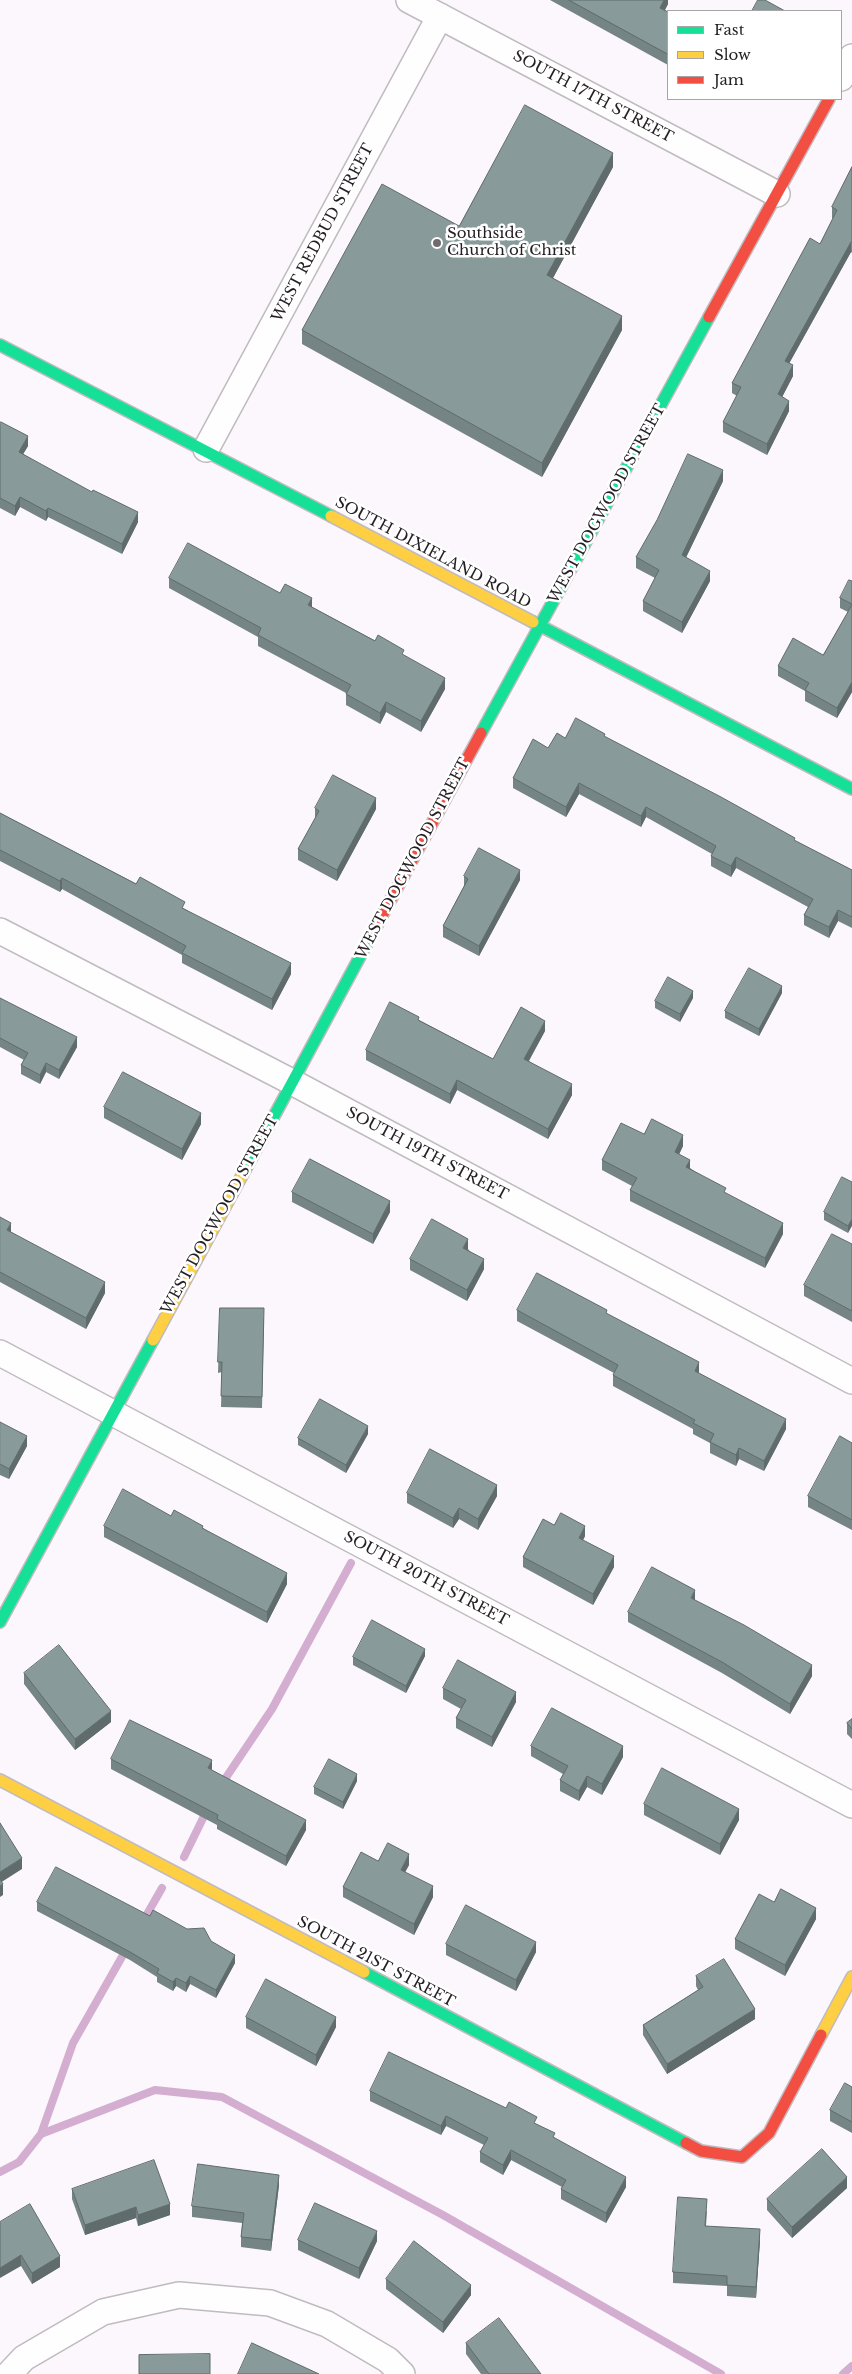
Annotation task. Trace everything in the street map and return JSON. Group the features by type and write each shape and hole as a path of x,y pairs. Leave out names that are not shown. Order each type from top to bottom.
{"street":[{"name":"SOUTH 17TH STREET","path":"410,0 777,194"},
{"name":"WEST REDBUD STREET","path":"206,450 440,16"},
{"path":"842,76 852,57"},
{"name":"WEST DOGWOOD STREET","path":"0,1622 539,626 828,100"},
{"name":"SOUTH DIXIELAND ROAD","path":"0,346 206,450 852,789"},
{"name":"SOUTH 19TH STREET","path":"0,931 292,1082 852,1380"},
{"name":"SOUTH 20TH STREET","path":"0,1353 852,1805"},
{"name":"SOUTH 21ST STREET","path":"0,1780 701,2151 742,2157 769,2133 852,1977"},
{"path":"9,2374 24,2358 103,2312 179,2295 270,2303 327,2324 388,2360 402,2374"}],"building":[{"path":"569,0 664,0 660,8 667,12 667,53"},
{"path":"758,0 765,0 783,10 753,10"},
{"path":"525,105 613,153 547,275 622,316 542,463 302,330 382,184 459,226"},
{"path":"852,167 852,242 785,361 793,365 778,394 789,401 767,444 723,422 741,387 732,383 810,238 820,244 837,210 832,207"},
{"path":"1,422 28,436 19,452 92,492 93,490 138,512 122,544 48,508 46,511 20,497 15,506 0,498"},
{"path":"688,454 723,470 682,555 710,571 682,622 643,601 659,570 636,557 657,520"},
{"path":"188,543 280,593 285,584 312,598 308,605 375,641 378,635 404,650 402,654 445,678 421,721 386,702 380,713 346,694 351,685 258,635 261,628 169,578"},
{"path":"849,580 852,581 852,604 840,598"},
{"path":"852,605 852,682 837,708 805,690 809,683 778,666 793,638 823,655"},
{"path":"576,718 605,734 604,736 721,797 795,838 794,840 852,870 852,917 838,910 829,927 804,915 813,899 736,857 731,866 711,856 716,846 646,807 641,816 579,783 566,807 513,778 533,739 548,748 557,733 565,738"},
{"path":"333,775 376,798 337,870 298,849 319,811 315,808"},
{"path":"0,813 136,884 140,877 185,902 182,908 291,963 272,999 182,953 186,946 62,878 60,881 0,850"},
{"path":"479,848 520,870 479,946 443,926 468,879 464,876"},
{"path":"749,968 782,986 759,1029 725,1011"},
{"path":"668,977 693,991 680,1014 655,1001"},
{"path":"0,998 77,1037 59,1070 46,1063 40,1075 21,1065 28,1053 0,1038"},
{"path":"390,1002 419,1017 418,1020 493,1059 521,1007 545,1021 524,1059 572,1084 548,1129 457,1080 450,1094 366,1050"},
{"path":"123,1072 201,1113 182,1149 104,1107"},
{"path":"652,1119 683,1135 675,1152 690,1160 686,1167 726,1188 724,1192 783,1223 765,1258 630,1190 637,1178 602,1160 621,1123 644,1134"},
{"path":"310,1159 390,1201 373,1234 292,1192"},
{"path":"842,1177 852,1182 852,1219 848,1226 824,1212"},
{"path":"0,1217 11,1223 7,1230 105,1282 86,1318 0,1272"},
{"path":"432,1219 468,1239 463,1248 484,1259 467,1290 410,1259"},
{"path":"832,1234 852,1244 852,1311 804,1285"},
{"path":"537,1273 607,1310 606,1313 699,1362 695,1371 786,1419 764,1461 739,1448 736,1455 710,1442 714,1434 693,1423 695,1420 613,1375 618,1365 517,1310"},
{"path":"220,1308 264,1308 262,1397 221,1396 222,1362 218,1362"},
{"path":"320,1399 368,1426 346,1465 298,1438"},
{"path":"0,1422 27,1436 9,1469 0,1464"},
{"path":"840,1436 852,1443 852,1520 808,1496"},
{"path":"430,1449 497,1485 478,1519 459,1508 453,1518 407,1493"},
{"path":"123,1489 171,1516 174,1510 203,1526 202,1528 287,1573 267,1612 104,1526"},
{"path":"561,1513 585,1526 579,1538 614,1556 593,1594 523,1557 543,1519 554,1525"},
{"path":"652,1567 695,1590 691,1598 744,1625 812,1665 790,1704 722,1662 628,1612"},
{"path":"372,1620 425,1649 406,1686 353,1657"},
{"path":"59,1645 111,1711 75,1739 24,1673"},
{"path":"458,1660 516,1692 492,1737 456,1718 466,1700 443,1688"},
{"path":"552,1708 623,1746 602,1784 587,1776 579,1791 560,1780 568,1766 531,1746"},
{"path":"852,1719 852,1729 847,1723"},
{"path":"130,1720 212,1760 208,1768 306,1820 286,1856 217,1819 218,1815 111,1759"},
{"path":"329,1759 357,1774 343,1802 314,1787"},
{"path":"662,1768 739,1809 720,1844 644,1804"},
{"path":"0,1823 22,1858 0,1872"},
{"path":"388,1843 409,1854 401,1870 433,1886 414,1924 343,1887 361,1852 378,1861"},
{"path":"56,1867 150,1916 153,1910 187,1929 204,1928 211,1941 235,1955 216,1990 190,1976 186,1983 176,1978 173,1982 157,1973 159,1969 37,1902"},
{"path":"781,1889 816,1908 785,1965 735,1939 759,1894 774,1902"},
{"path":"466,1905 536,1942 516,1980 446,1944"},
{"path":"724,1959 755,2009 667,2064 643,2025 703,1987 696,1976"},
{"path":"266,1979 336,2017 316,2055 246,2017"},
{"path":"389,2052 506,2108 509,2102 537,2117 534,2123 555,2133 553,2137 626,2177 606,2213 561,2189 566,2180 511,2150 503,2165 480,2152 488,2138 446,2116 441,2126 370,2091"},
{"path":"845,2083 852,2087 852,2122 830,2110"},
{"path":"822,2149 847,2177 792,2227 767,2199"},
{"path":"154,2160 170,2204 138,2215 136,2207 85,2225 72,2189"},
{"path":"198,2164 279,2175 271,2240 241,2237 244,2213 192,2206"},
{"path":"678,2197 707,2199 705,2226 760,2229 756,2287 727,2285 727,2276 673,2272"},
{"path":"315,2203 377,2231 359,2268 298,2240"},
{"path":"30,2204 60,2256 32,2273 21,2255 0,2268 0,2222"},
{"path":"414,2241 471,2285 443,2322 386,2279"},
{"path":"499,2318 541,2374 489,2374 466,2343"},
{"path":"252,2343 319,2374 238,2374"},
{"path":"210,2354 210,2374 139,2374 139,2355"}],"waterway":[{"path":"221,1785 272,1709 351,1563"},
{"path":"184,1857 207,1810"},
{"path":"142,1923 162,1888"},
{"path":"41,2134 73,2043 127,1948"},
{"path":"0,2172 19,2162 41,2134 155,2090 222,2097 443,2215 721,2374"},
{"path":"843,2374 852,2366"}],"traffic: fast":[{"path":"481,733 709,317"},
{"path":"0,345 331,516"},
{"path":"533,622 852,789"},
{"path":"245,1170 377,925"},
{"path":"0,1622 153,1340"},
{"path":"364,1972 686,2143"}],"traffic: slow":[{"path":"331,516 533,622"},
{"path":"153,1340 245,1170"},
{"path":"0,1780 364,1972"},
{"path":"821,2035 852,1977"}],"traffic: jam":[{"path":"709,317 828,100"},
{"path":"377,925 481,733"},
{"path":"686,2143 701,2151 742,2157 769,2133 821,2035"}],"place":[{"name":"Southside Church of Christ","path":"437,243"}]}
